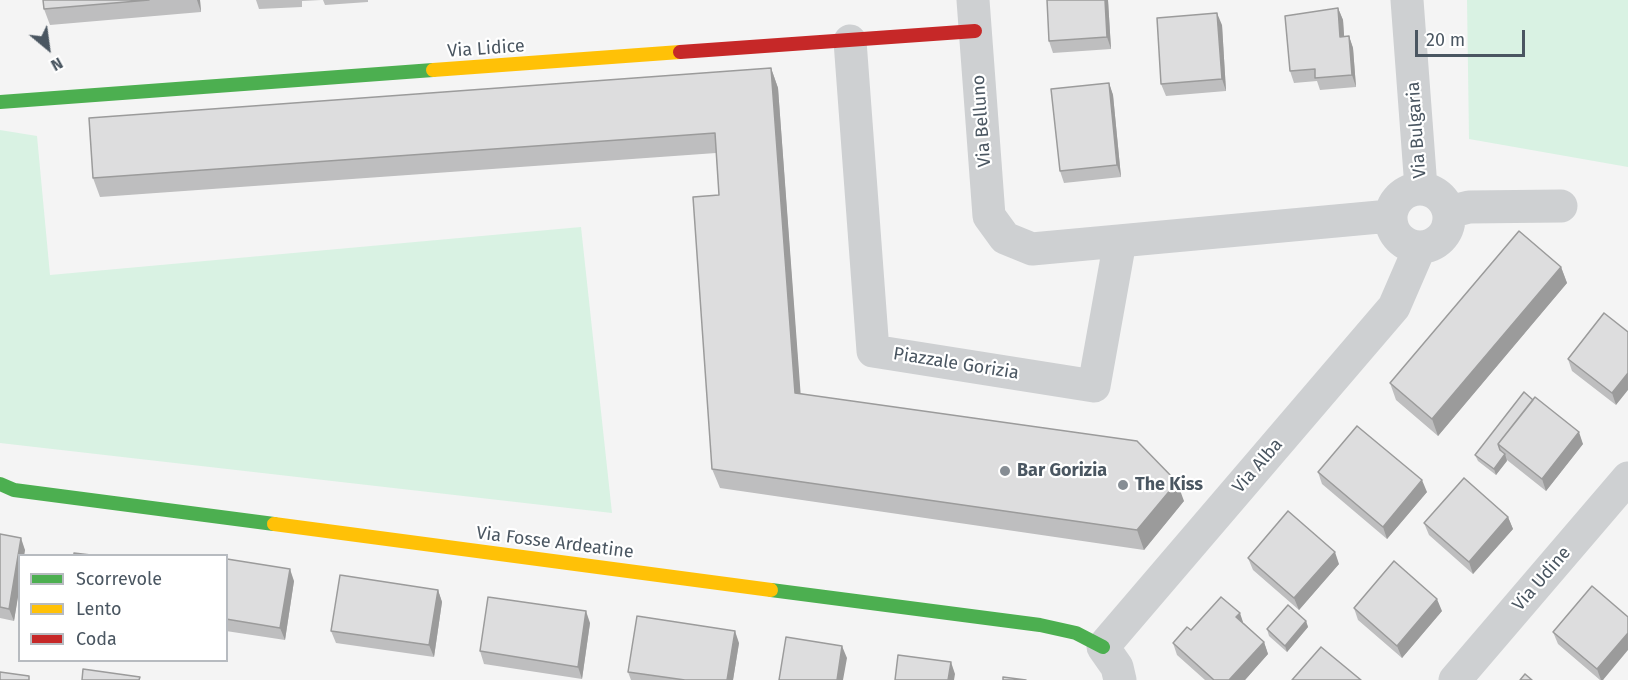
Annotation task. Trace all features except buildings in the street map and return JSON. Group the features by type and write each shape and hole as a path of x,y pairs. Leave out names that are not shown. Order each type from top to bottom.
{"street":[{"name":"Via Bulgaria","path":"1407,0 1421,188"},
{"name":"Via Lidice","path":"0,102 850,41 974,15"},
{"name":"Via Belluno","path":"974,15 989,216 1005,238 1032,249 1120,241"},
{"name":"Piazzale Gorizia","path":"850,41 873,351 1094,386 1120,241"},
{"path":"1421,188 1438,195 1445,202 1449,212 1449,222 1439,240 1420,247 1410,246 1401,241 1391,225 1390,216 1397,199 1412,189 1421,188"},
{"path":"1449,212 1469,207 1561,206"},
{"path":"1120,241 1390,216"},
{"name":"Via Alba","path":"1103,647 1394,307 1420,247"},
{"name":"Via Udine","path":"1455,680 1628,478"},
{"name":"Via Fosse Ardeatine","path":"0,484 14,490 1040,625 1076,633 1103,647"},
{"path":"1103,647 1117,667 1120,680"}],"green space":[{"path":"1467,0 1628,0 1628,167 1469,139"},
{"path":"0,130 37,136 50,275 581,227 612,513 0,443"}],"traffic: fast":[{"path":"0,102 433,70"},
{"path":"0,484 14,490 274,524"},
{"path":"771,590 1040,625 1076,633 1103,647"}],"traffic: slow":[{"path":"433,70 680,52"},
{"path":"274,524 771,590"}],"traffic: jam":[{"path":"680,52 975,31"}],"place":[{"name":"Bar Gorizia","path":"1005,471"},
{"name":"The Kiss","path":"1123,485"}]}
